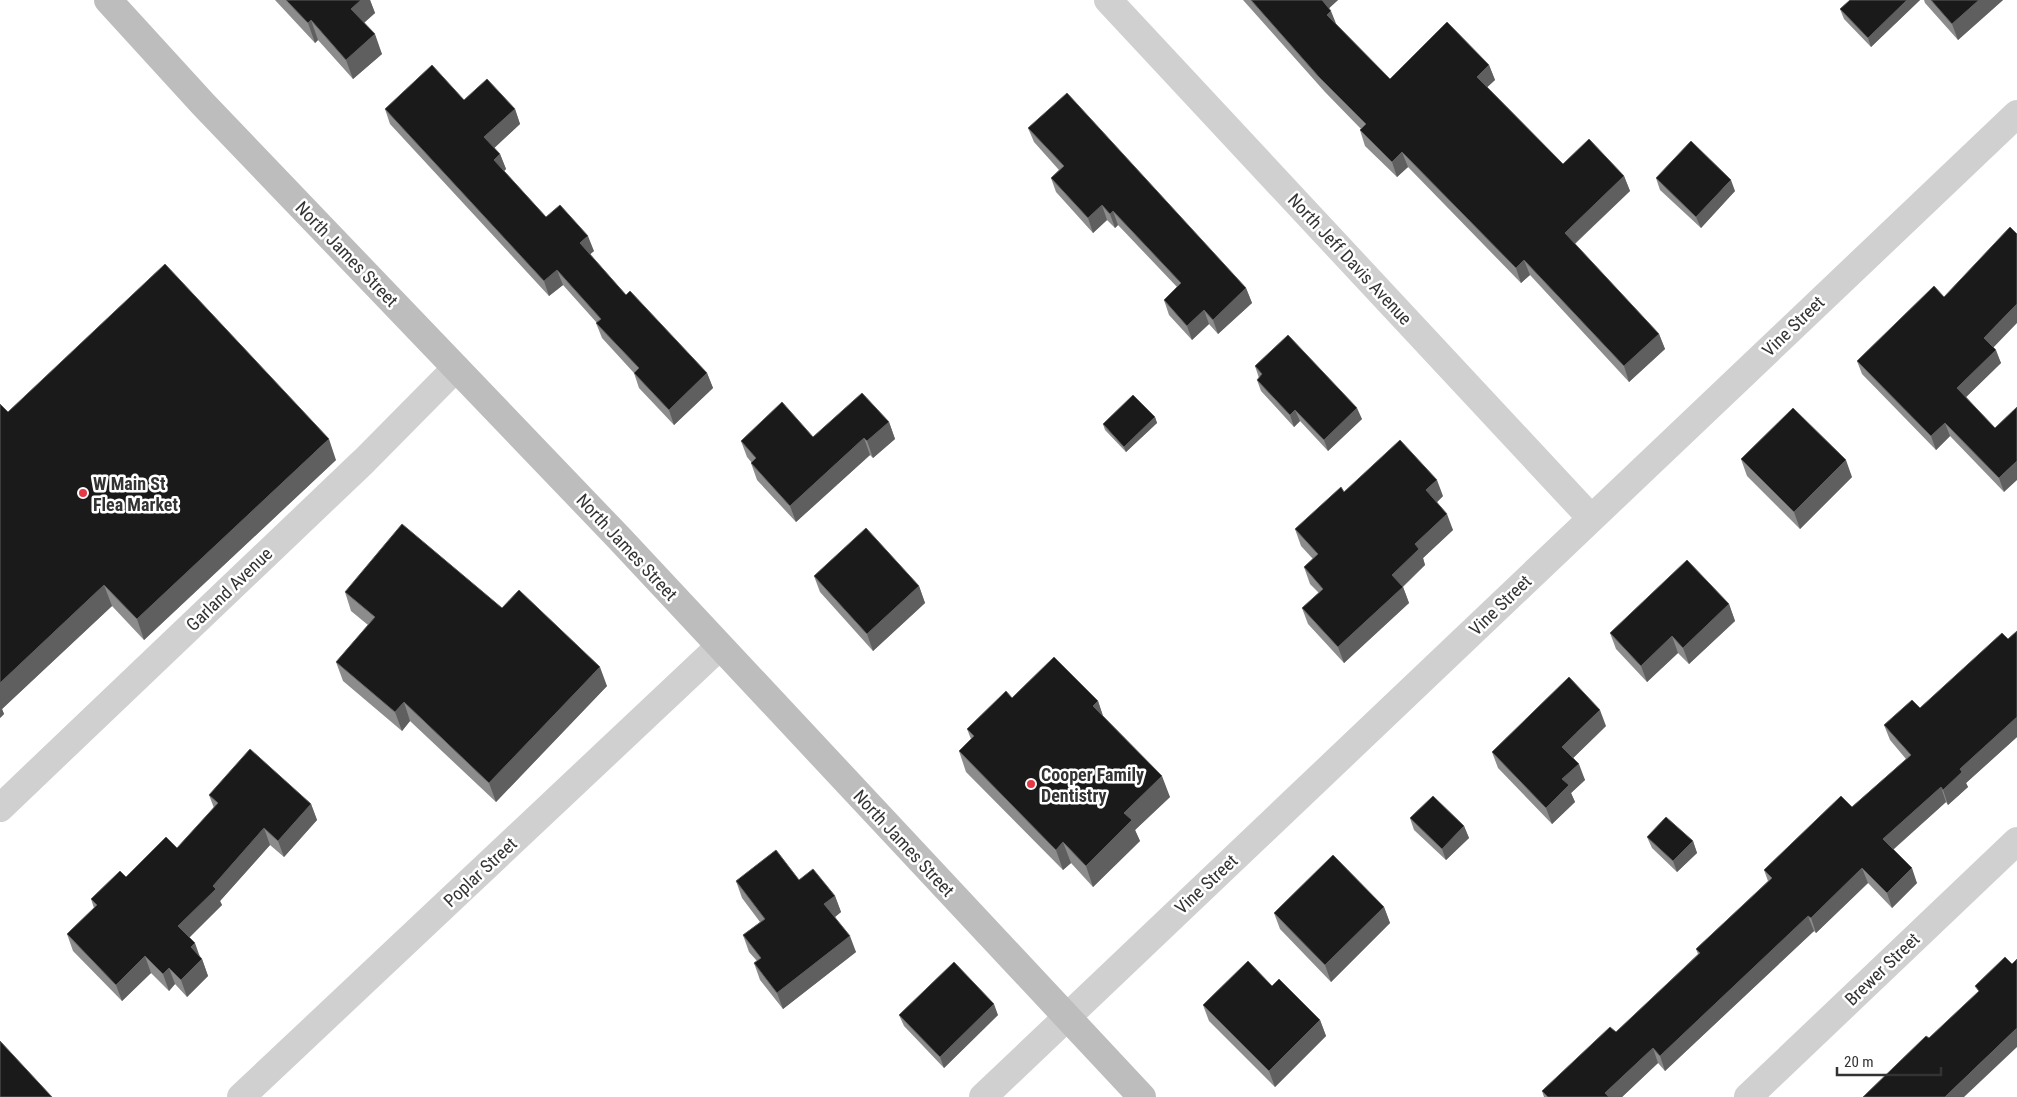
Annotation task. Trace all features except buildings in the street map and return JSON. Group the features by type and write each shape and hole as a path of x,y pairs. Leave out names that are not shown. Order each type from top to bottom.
{"street":[{"name":"North James Street","path":"108,0 203,104 619,538 1142,1097"},
{"name":"North Jeff Davis Avenue","path":"1108,0 1592,518"},
{"name":"Vine Street","path":"983,1097 1066,1016 2017,114"},
{"name":"Garland Avenue","path":"0,808 357,468 456,368"},
{"name":"Poplar Street","path":"242,1097 719,647"},
{"name":"Brewer Street","path":"1748,1097 2017,841"}],"place":[{"name":"W Main St Flea Market","path":"83,493"},
{"name":"Cooper Family Dentistry","path":"1031,784"}]}
